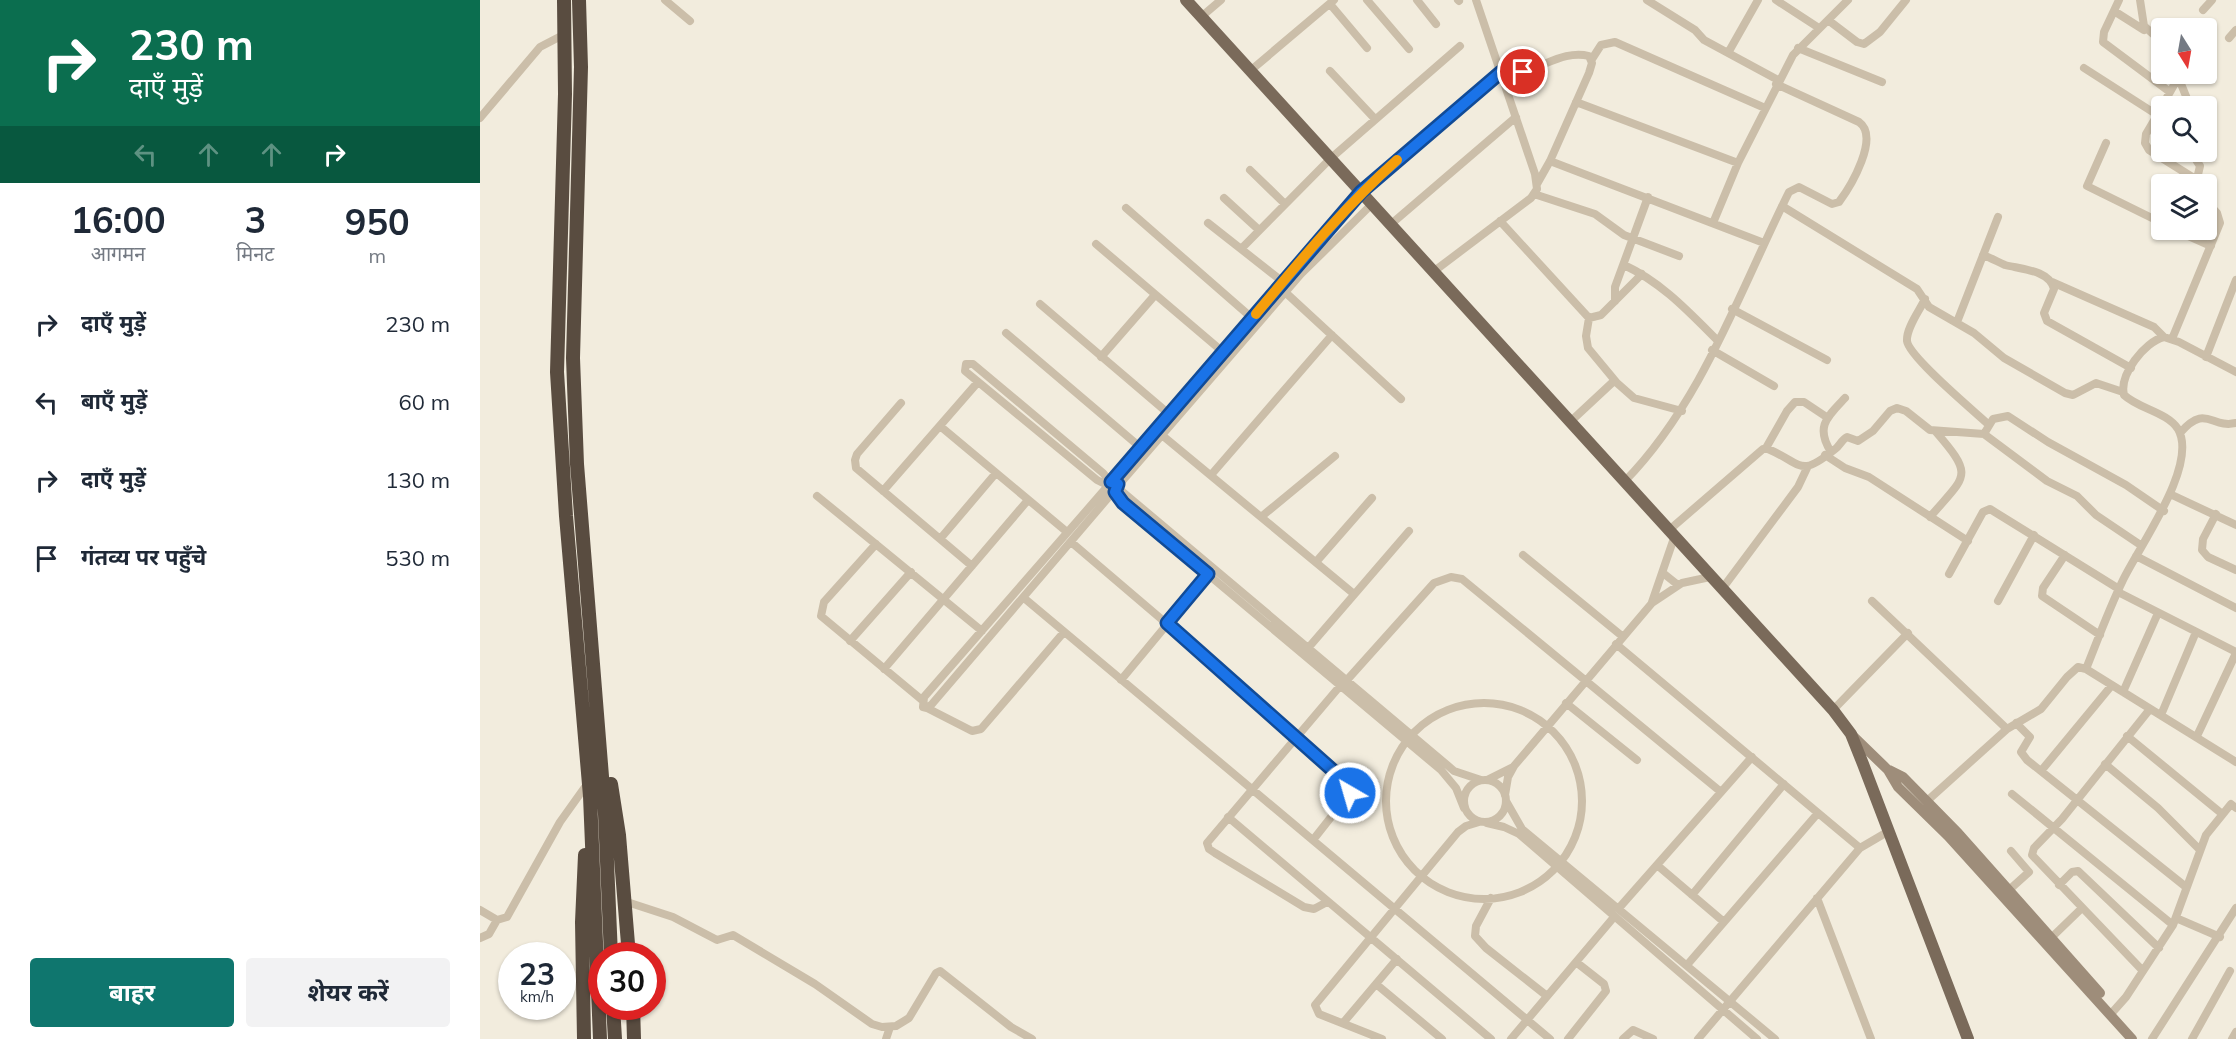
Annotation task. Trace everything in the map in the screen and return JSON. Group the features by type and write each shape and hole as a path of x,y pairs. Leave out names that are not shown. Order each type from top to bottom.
{"highway":[{"path":"564,0 557,372 566,516 590,796 600,1039"},
{"path":"579,0 580,67 573,358 578,464 605,814 610,942"},
{"path":"593,666 619,835 628,942"},
{"path":"583,720 584,1039"},
{"path":"614,1020 615,1039"},
{"path":"633,1020 634,1039"}],"main road":[{"path":"1186,0 1833,711 1851,734 1968,1039"}],"street":[{"path":"665,0 690,21"},
{"path":"1201,17 1221,0"},
{"path":"1367,0 1409,49"},
{"path":"1417,0 1436,24"},
{"path":"1476,0 1537,184"},
{"path":"1624,482 1682,411 1782,206 1795,187 1805,188 1832,204 1839,202 1867,149 1868,140 1865,129 1859,122 1777,82 1704,40 1695,30 1647,0"},
{"path":"1728,53 1758,0"},
{"path":"1776,0 1819,28"},
{"path":"1791,9 1797,0"},
{"path":"1713,223 1738,163 1777,82 1798,48 1848,0"},
{"path":"1828,20 1857,42 1864,44 1880,32 1906,0"},
{"path":"2119,0 2104,32 2103,42 2170,92"},
{"path":"2140,0 2141,21 2148,32"},
{"path":"2203,10 2212,0"},
{"path":"1250,71 1332,2 1367,48"},
{"path":"2114,10 2151,34"},
{"path":"2229,38 2236,30"},
{"path":"480,118 540,47 565,34"},
{"path":"1433,272 1534,194 1589,73 1592,59 1601,45 1615,42 1765,108"},
{"path":"1241,249 1330,159 1460,46"},
{"path":"1798,48 1882,82"},
{"path":"927,708 1071,542 1140,447 1361,192 1501,72 1517,74 1575,55 1583,55 1592,59"},
{"path":"2084,68 2151,111"},
{"path":"1330,71 1376,120"},
{"path":"2168,96 2174,84"},
{"path":"1576,102 1738,163"},
{"path":"1390,225 1516,117"},
{"path":"2151,127 2146,134 2145,143 2151,151"},
{"path":"2106,143 2087,186 2151,218"},
{"path":"1550,161 1764,243"},
{"path":"2167,162 2184,174"},
{"path":"1250,170 1285,204"},
{"path":"1534,194 1595,214 1618,232 1679,256"},
{"path":"1615,301 1615,287 1648,197"},
{"path":"1224,198 1259,230"},
{"path":"1064,632 981,729 972,731 922,706 922,700 1068,532 1163,435 1337,235 1372,204"},
{"path":"1782,206 1917,289 1929,307 1957,322 2017,367 2068,395 2079,394 2096,383 2123,392"},
{"path":"1126,208 1252,318"},
{"path":"1957,322 1998,217"},
{"path":"1500,221 1589,318"},
{"path":"1208,223 1283,282"},
{"path":"2198,240 2211,246"},
{"path":"2086,669 2119,590 2136,556 2164,511 2181,451 2180,433 2173,423 2126,398 2123,392 2124,383 2131,368 2147,347 2168,338 2213,240"},
{"path":"1096,244 1223,352"},
{"path":"1983,255 2007,265 2027,268 2052,282 2154,327 2168,338 2236,372"},
{"path":"1624,265 1642,274 1672,295 1717,340"},
{"path":"1589,318 1601,315 1642,274"},
{"path":"2206,357 2236,280"},
{"path":"2052,282 2054,289 2044,313 2047,321 2131,368"},
{"path":"1286,292 1401,399"},
{"path":"1101,357 1155,296"},
{"path":"1925,299 1908,334 1909,346 1942,382 1988,424"},
{"path":"1040,304 1169,414"},
{"path":"1732,309 1827,360"},
{"path":"1589,318 1586,336 1588,348 1614,381 1634,398 1682,411"},
{"path":"1006,333 1140,447"},
{"path":"1211,475 1332,335"},
{"path":"1712,350 1774,386"},
{"path":"1757,1039 1614,917 1560,865 1517,823 1498,785 1454,771 1409,738 1340,686 1123,503 1112,487 1103,473 982,371 970,362 966,364 964,371 1097,480 1112,487 1347,680 1409,738 1449,779 1466,811 1483,823 1504,826 1519,834 1560,865 1619,908 1775,1039"},
{"path":"1570,422 1614,381"},
{"path":"884,491 978,382"},
{"path":"1845,398 1828,418 1822,433 1828,454 1845,468 1869,477 1968,541"},
{"path":"1652,603 1663,573 1671,534 1750,459 1766,448 1787,411 1795,402 1804,402 1828,418"},
{"path":"901,403 855,460 856,468 972,566"},
{"path":"1722,589 1798,487 1807,468 1828,454 1843,438 1858,441 1866,437 1897,408 1936,432 1959,458 1963,471 1959,483 1930,517"},
{"path":"1984,435 1988,424 1998,416 2012,417 2048,442 2126,485 2164,511"},
{"path":"2180,433 2188,423 2197,419 2236,423"},
{"path":"940,426 1068,532"},
{"path":"1936,432 1984,435 2047,481 2083,500 2101,519 2142,546"},
{"path":"1163,435 1354,594"},
{"path":"1766,448 1800,467 1807,468"},
{"path":"1261,517 1335,456"},
{"path":"940,539 996,473"},
{"path":"2170,494 2236,525"},
{"path":"817,496 982,631"},
{"path":"1316,562 1371,498"},
{"path":"884,669 1028,500"},
{"path":"1949,574 1983,512 1990,509 2158,613 2236,653 2197,736"},
{"path":"2216,514 2203,539 2202,550 2208,558 2236,570"},
{"path":"1309,647 1409,531"},
{"path":"1998,601 2034,535"},
{"path":"1071,542 1167,623 1351,788 1345,801 1313,840"},
{"path":"876,544 824,602 820,612 824,619 922,700"},
{"path":"1523,555 1622,636"},
{"path":"2064,555 2043,588 2042,596 2100,635"},
{"path":"2136,556 2236,608"},
{"path":"850,641 910,572"},
{"path":"1663,573 1678,585"},
{"path":"1120,680 1208,574"},
{"path":"1347,680 1434,583 1451,577 1469,583 1721,792"},
{"path":"1382,1039 1319,1014 1316,1005 1458,832 1466,826 1499,818 1506,798 1508,777 1514,766 1652,603 1678,585 1690,580 1710,577"},
{"path":"1024,598 1550,1039"},
{"path":"1872,601 2007,729"},
{"path":"2123,692 2158,613"},
{"path":"2161,715 2196,632"},
{"path":"1833,711 1908,633"},
{"path":"1616,644 1860,848"},
{"path":"1927,801 2007,729 2041,709 2074,670 2086,669 2236,762"},
{"path":"2041,771 2112,685"},
{"path":"1327,902 1309,909 1209,849 1209,840 1340,686"},
{"path":"1480,703 1516,709 1548,726 1574,759 1582,793 1578,831 1560,865 1522,893 1491,898 1455,895 1421,877 1399,851 1390,828 1387,810 1388,780 1409,738 1422,725 1445,712 1480,703"},
{"path":"1566,703 1637,760"},
{"path":"2143,971 2032,855 2034,848 2150,709"},
{"path":"2016,723 2030,737 2023,748 2022,756 2186,887"},
{"path":"1851,734 1888,770 1898,787 1948,836 2141,1039"},
{"path":"2127,736 2221,813"},
{"path":"1619,908 1752,757"},
{"path":"2105,764 2158,808 2200,850"},
{"path":"1458,832 1466,811 1464,794 1468,788 1514,766"},
{"path":"1888,770 1903,777 2009,890 2113,1012 2132,1039"},
{"path":"1692,895 1784,784"},
{"path":"480,938 489,934 497,920 507,917 548,842 585,787"},
{"path":"2012,794 2175,922 2220,937"},
{"path":"2113,1012 2175,922 2200,850 2221,813 2233,806 2236,796"},
{"path":"1687,965 1818,813"},
{"path":"1228,817 1491,1039"},
{"path":"1698,1039 1860,848 1889,831"},
{"path":"2009,890 2029,872 2011,851"},
{"path":"1657,865 1724,922"},
{"path":"2059,885 2074,870 2078,871 2159,948"},
{"path":"1491,898 1476,927 1475,936 1486,948 1547,996"},
{"path":"1817,898 1871,1039"},
{"path":"624,901 673,917 717,940 733,935 814,984 872,1024 890,1027 909,1018 936,973 940,971 1011,1027 1032,1039"},
{"path":"2051,938 2082,908"},
{"path":"2152,1039 2220,937 2236,908"},
{"path":"480,910 497,920"},
{"path":"1511,1039 1614,917"},
{"path":"1343,1023 1397,959"},
{"path":"1568,1039 1606,991 1604,984 1576,962"},
{"path":"2192,1039 2230,971"},
{"path":"1376,984 1442,1039"},
{"path":"886,1039 890,1027"},
{"path":"1623,1039 1633,1030 1653,1039"},
{"path":"2232,1039 2236,1032"}],"slow traffic":[{"path":"1256,314 1328,228 1361,192 1397,160"}],"route":[{"path":"1350,793 1351,788 1347,783 1167,623 1208,574 1123,503 1115,492 1118,490 1118,484 1111,482 1361,192 1501,72 1510,74 1523,72"}]}
